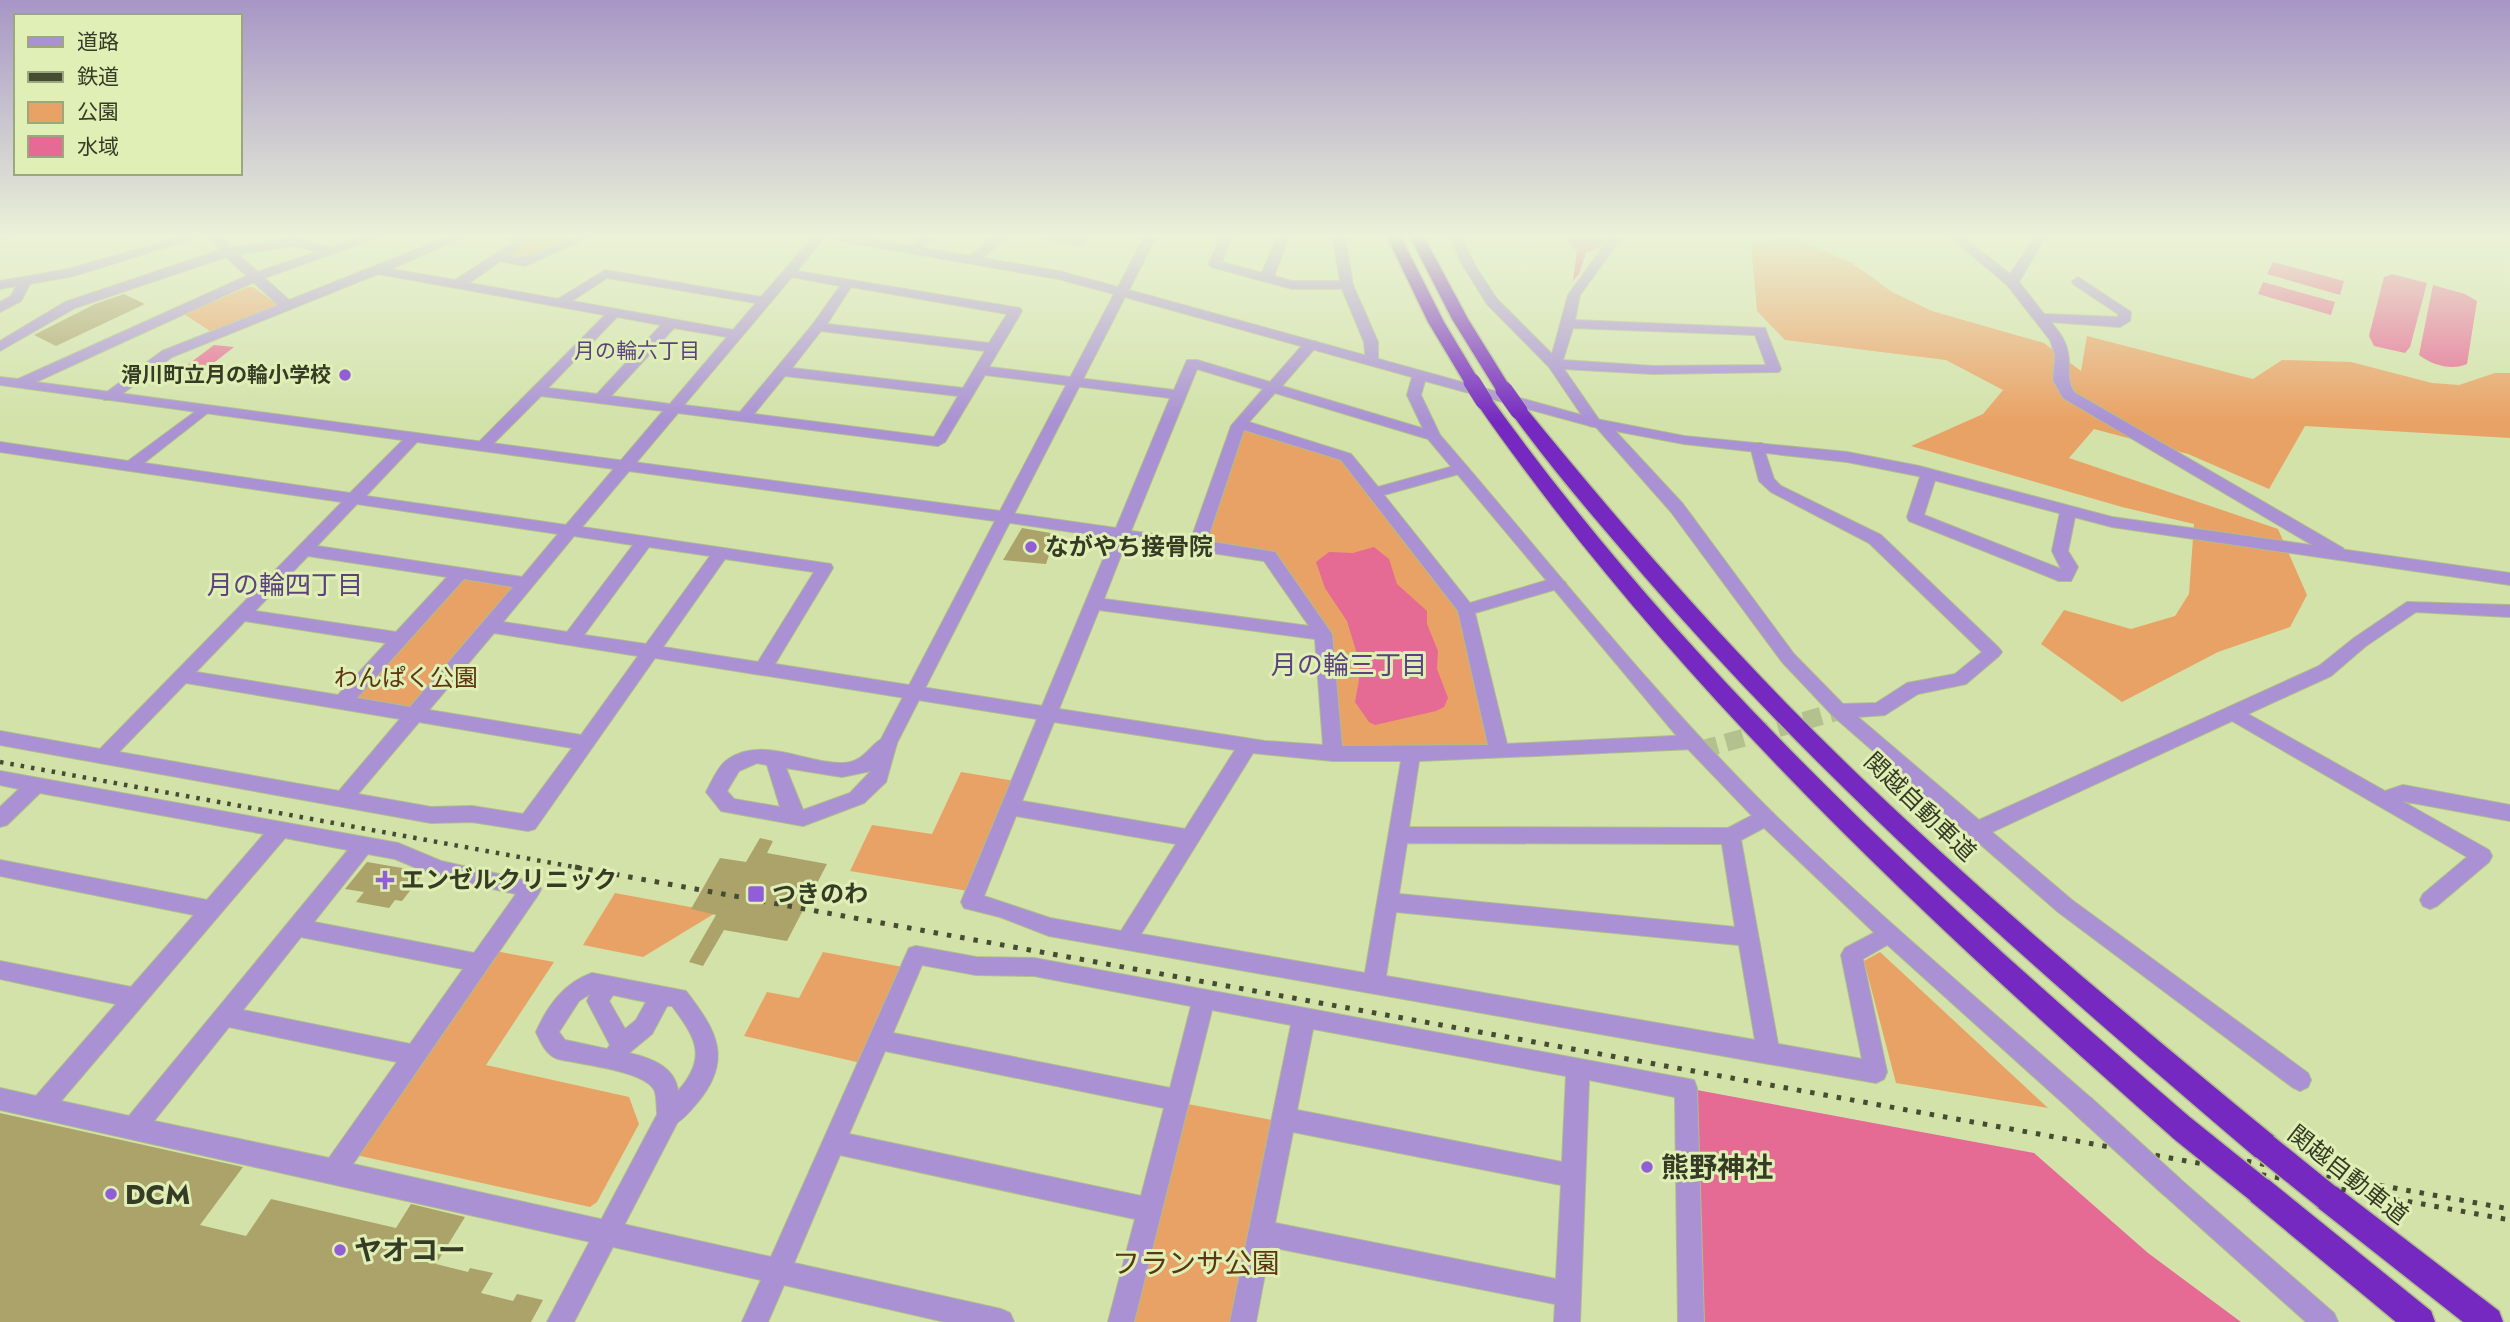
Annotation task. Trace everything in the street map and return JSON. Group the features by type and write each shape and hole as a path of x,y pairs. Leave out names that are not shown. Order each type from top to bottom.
{"highway":[{"path":"1424,299 1478,391 1541,481 1653,618 1813,790 1941,914 2071,1032 2183,1129 2420,1322"},
{"name":"関越自動車道","path":"1449,299 1504,390 1567,473 1683,611 1861,793 1971,897 2103,1013 2327,1197 2488,1322"}],"street":[{"path":"0,308 15,299"},
{"path":"0,347 70,305 89,299"},
{"path":"0,393 206,299"},
{"path":"279,299 287,306"},
{"path":"109,397 167,354 305,299"},
{"path":"538,299 736,335"},
{"path":"561,303 567,299"},
{"path":"750,299 764,301"},
{"path":"343,799 766,299"},
{"path":"744,418 818,327 837,299"},
{"path":"537,391 938,442 1016,311 942,299"},
{"path":"888,743 864,766 842,770 757,756 732,766 716,792 728,806 803,818 857,798 879,777 888,743 1118,299"},
{"path":"1146,299 1598,424 1684,440 1847,457 1929,474 2112,522 2337,552 2510,579"},
{"path":"1354,299 1371,342 1373,362"},
{"path":"1491,299 1554,364 1598,424 1677,508 1788,658 1839,711 1979,829 2065,906 2300,1080"},
{"path":"1554,364 1561,351 1573,299"},
{"path":"2026,299 2057,339 2062,355 2060,380 2068,395 2337,552"},
{"path":"2043,318 2120,323 2125,318 2124,312 2104,299"},
{"path":"482,447 614,313"},
{"path":"600,399 671,323"},
{"path":"1554,364 1653,370 1774,369 1760,331 1567,324"},
{"path":"818,327 994,348"},
{"path":"0,332 20,334"},
{"path":"1197,546 1240,424 1311,344"},
{"path":"1433,436 1192,363 971,902 1001,909 1049,927 1877,1072 1852,955 1889,934"},
{"path":"981,370 1179,395"},
{"path":"782,372 967,393"},
{"path":"1420,375 1414,395 1433,436 1693,741 1766,818 1889,934 2325,1322"},
{"path":"0,381 1004,517 1269,556 1323,634 1333,754"},
{"path":"131,466 204,410"},
{"path":"1240,424 1346,457 1466,610 1499,751"},
{"path":"104,756 413,438"},
{"path":"1757,446 1767,481 1776,489 1875,539 1993,652 1960,679 1913,688 1878,710 1839,711"},
{"path":"0,447 825,568 763,669"},
{"path":"1374,493 1461,469"},
{"path":"1929,474 1915,517 2065,577 2070,567 2060,551 2068,512"},
{"path":"571,639 645,541"},
{"path":"305,550 526,583"},
{"path":"0,738 431,815 472,814 528,823 721,553"},
{"path":"342,703 460,573"},
{"path":"1466,610 1558,583"},
{"path":"1094,603 1323,634"},
{"path":"1979,829 2325,671 2360,642 2413,606 2510,611"},
{"path":"241,615 400,639"},
{"path":"490,626 1248,745 1333,754 1411,755 1693,741"},
{"path":"182,676 584,743"},
{"path":"2234,714 2482,856 2430,900"},
{"path":"1127,939 1248,745"},
{"path":"1374,983 1411,755"},
{"path":"774,759 793,816"},
{"path":"0,778 398,850 438,869 531,889 334,1171"},
{"path":"0,819 37,784"},
{"path":"2383,799 2403,793 2510,813"},
{"path":"1010,807 1190,838"},
{"path":"1398,835 1730,836 1766,818"},
{"path":"40,1108 281,829"},
{"path":"1730,836 1768,1053"},
{"path":"133,1129 364,844"},
{"path":"0,868 212,909"},
{"path":"1387,902 1748,937"},
{"path":"296,928 478,963"},
{"path":"755,1322 916,956 976,966 1034,967 1686,1088 1691,1322"},
{"path":"0,970 135,998"},
{"path":"560,1322 668,1117 694,1092 707,1064 705,1037 678,998 593,982 571,994 547,1032 558,1049 617,1053 649,1068 666,1086 668,1117"},
{"path":"607,985 598,1001 617,1053"},
{"path":"617,1053 644,1027 661,995"},
{"path":"1121,1322 1204,999"},
{"path":"225,1016 413,1055"},
{"path":"1243,1322 1304,1017"},
{"path":"879,1040 1178,1100"},
{"path":"1567,1322 1577,1068"},
{"path":"0,1099 334,1171 1000,1322"},
{"path":"1284,1119 1573,1176"},
{"path":"834,1142 1150,1210"},
{"path":"1261,1233 1568,1294"}],"green space":[{"path":"220,299 269,299 278,305 213,333 184,314"},
{"path":"1756,299 1906,299 1932,311 2044,343 2081,371 2087,336 2253,379 2282,360 2351,362 2432,383 2459,385 2495,373 2510,373 2510,438 2305,426 2269,489 2188,454 2094,429 2069,458 2278,529 2307,595 2290,627 2218,652 2122,702 2041,644 2064,610 2131,629 2175,616 2189,594 2194,524 2122,507 1911,446 1983,414 2003,390 1946,360 1785,340 1757,311"},
{"path":"1238,426 1346,457 1466,610 1499,751 1333,754 1323,634 1269,556 1197,546"},
{"name":"わんぱく公園","path":"460,573 526,583 414,715 342,703"},
{"path":"961,772 1015,781 968,891 850,871 872,825 932,834"},
{"path":"615,893 717,912 643,957 583,945"},
{"path":"495,951 554,962 486,1065 629,1097 639,1124 597,1202 590,1207 356,1155"},
{"path":"823,952 903,967 861,1063 744,1036 767,992 799,998"},
{"path":"1880,952 2048,1108 1896,1083 1864,961"},
{"name":"フランサ公園","path":"1177,1102 1283,1122 1243,1322 1121,1322"}],"water":[{"path":"2274,299 2323,299 2335,302 2331,315"},
{"path":"2378,299 2423,299 2410,347 2405,353 2374,346 2369,336"},
{"path":"2430,299 2473,299 2477,301 2467,364 2442,366 2419,355"},
{"path":"214,345 234,347 202,372 182,369"},
{"path":"1374,547 1389,559 1397,584 1427,611 1427,624 1438,651 1437,669 1448,698 1444,707 1436,711 1375,725 1369,722 1355,702 1360,674 1357,654 1347,621 1325,588 1316,562 1329,552 1353,553"},
{"path":"1686,1088 2034,1153 2148,1253 2241,1322 1691,1322"}],"building":[{"path":"110,299 134,299 145,304 56,346 34,335"},
{"name":"ながやち接骨院","path":"1022,528 1056,534 1046,564 1003,560"},
{"name":"つきのわ","path":"760,838 773,841 767,853 827,864 787,941 724,930 703,966 689,962 716,915 691,909 720,858 746,862"},
{"name":"エンゼルクリニック","path":"367,862 423,874 402,901 395,900 389,908 356,902 364,892 345,889"},
{"path":"0,1113 243,1167 200,1225 246,1236 271,1199 396,1228 411,1204 465,1217 436,1264 468,1272 470,1268 493,1273 481,1293 513,1301 517,1294 543,1300 531,1322 0,1322"}],"tunnel":[{"path":"1700,750 1839,711"}],"railway":[{"path":"0,762 585,869"},
{"path":"575,867 2510,1220"},
{"path":"2207,1154 2510,1209"}],"place":[{"name":"滑川町立月の輪小学校","path":"345,375"},
{"name":"ながやち接骨院","path":"1031,547"},
{"name":"エンゼルクリニック","path":"385,880"},
{"name":"つきのわ","path":"756,894"},
{"name":"熊野神社","path":"1647,1167"},
{"name":"DCM","path":"111,1194"},
{"name":"ヤオコー","path":"340,1250"}],"district":[{"name":"月の輪六丁目","path":"637,351"},
{"name":"月の輪四丁目","path":"285,585"},
{"name":"月の輪三丁目","path":"1349,665"}]}
